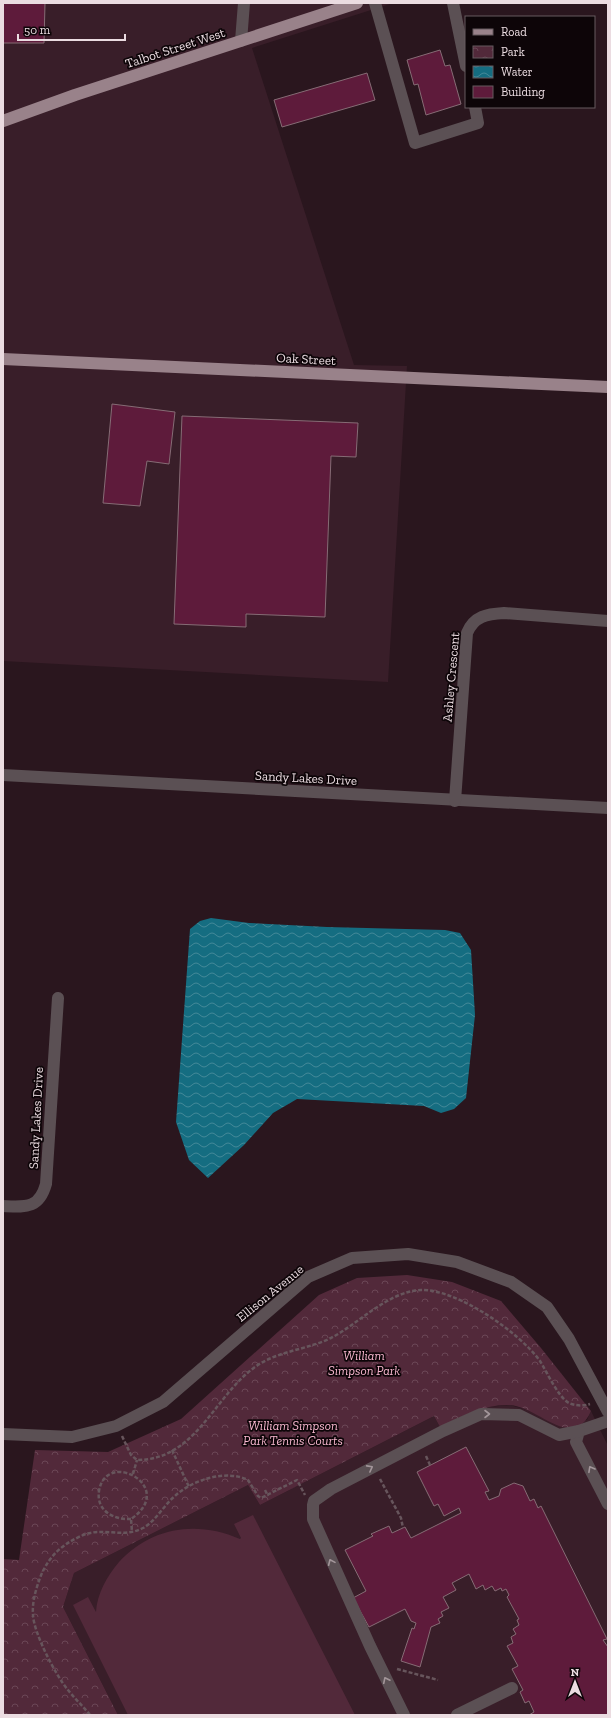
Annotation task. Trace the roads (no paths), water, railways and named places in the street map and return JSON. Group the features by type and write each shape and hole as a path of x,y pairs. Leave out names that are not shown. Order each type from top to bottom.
{"main road":[{"name":"Talbot Street West","path":"3,121 242,41 339,6 357,3"},
{"name":"Oak Street","path":"3,359 608,387"}],"street":[{"path":"242,41 244,3"},
{"path":"375,3 415,143 478,123 475,108"},
{"path":"453,3 465,61"},
{"name":"Ashley Crescent","path":"455,801 467,633 470,625 478,618 489,614 608,621"},
{"name":"Sandy Lakes Drive","path":"3,775 455,801 608,808"},
{"name":"Sandy Lakes Drive","path":"3,1206 22,1207 34,1204 42,1196 46,1184 58,998"},
{"name":"Ellison Avenue","path":"3,1434 72,1437 116,1426 163,1402 308,1278 352,1258 408,1254 457,1262 510,1282 547,1307 569,1339 608,1412"},
{"path":"404,1715 364,1632 313,1519 314,1501 331,1489 382,1462 481,1414 519,1415 559,1435 579,1431 608,1421"},
{"path":"579,1431 576,1442 608,1504"},
{"path":"457,1715 512,1688"}],"water":[{"path":"211,918 249,923 327,927 445,930 460,933 471,950 475,1015 466,1098 454,1109 441,1113 424,1106 297,1099 273,1113 244,1145 208,1178 189,1160 176,1122 190,929 200,921"}],"park label":[{"name":"William Simpson Park","path":"364,1362"},
{"name":"William Simpson Park Tennis Courts","path":"293,1432"}]}
